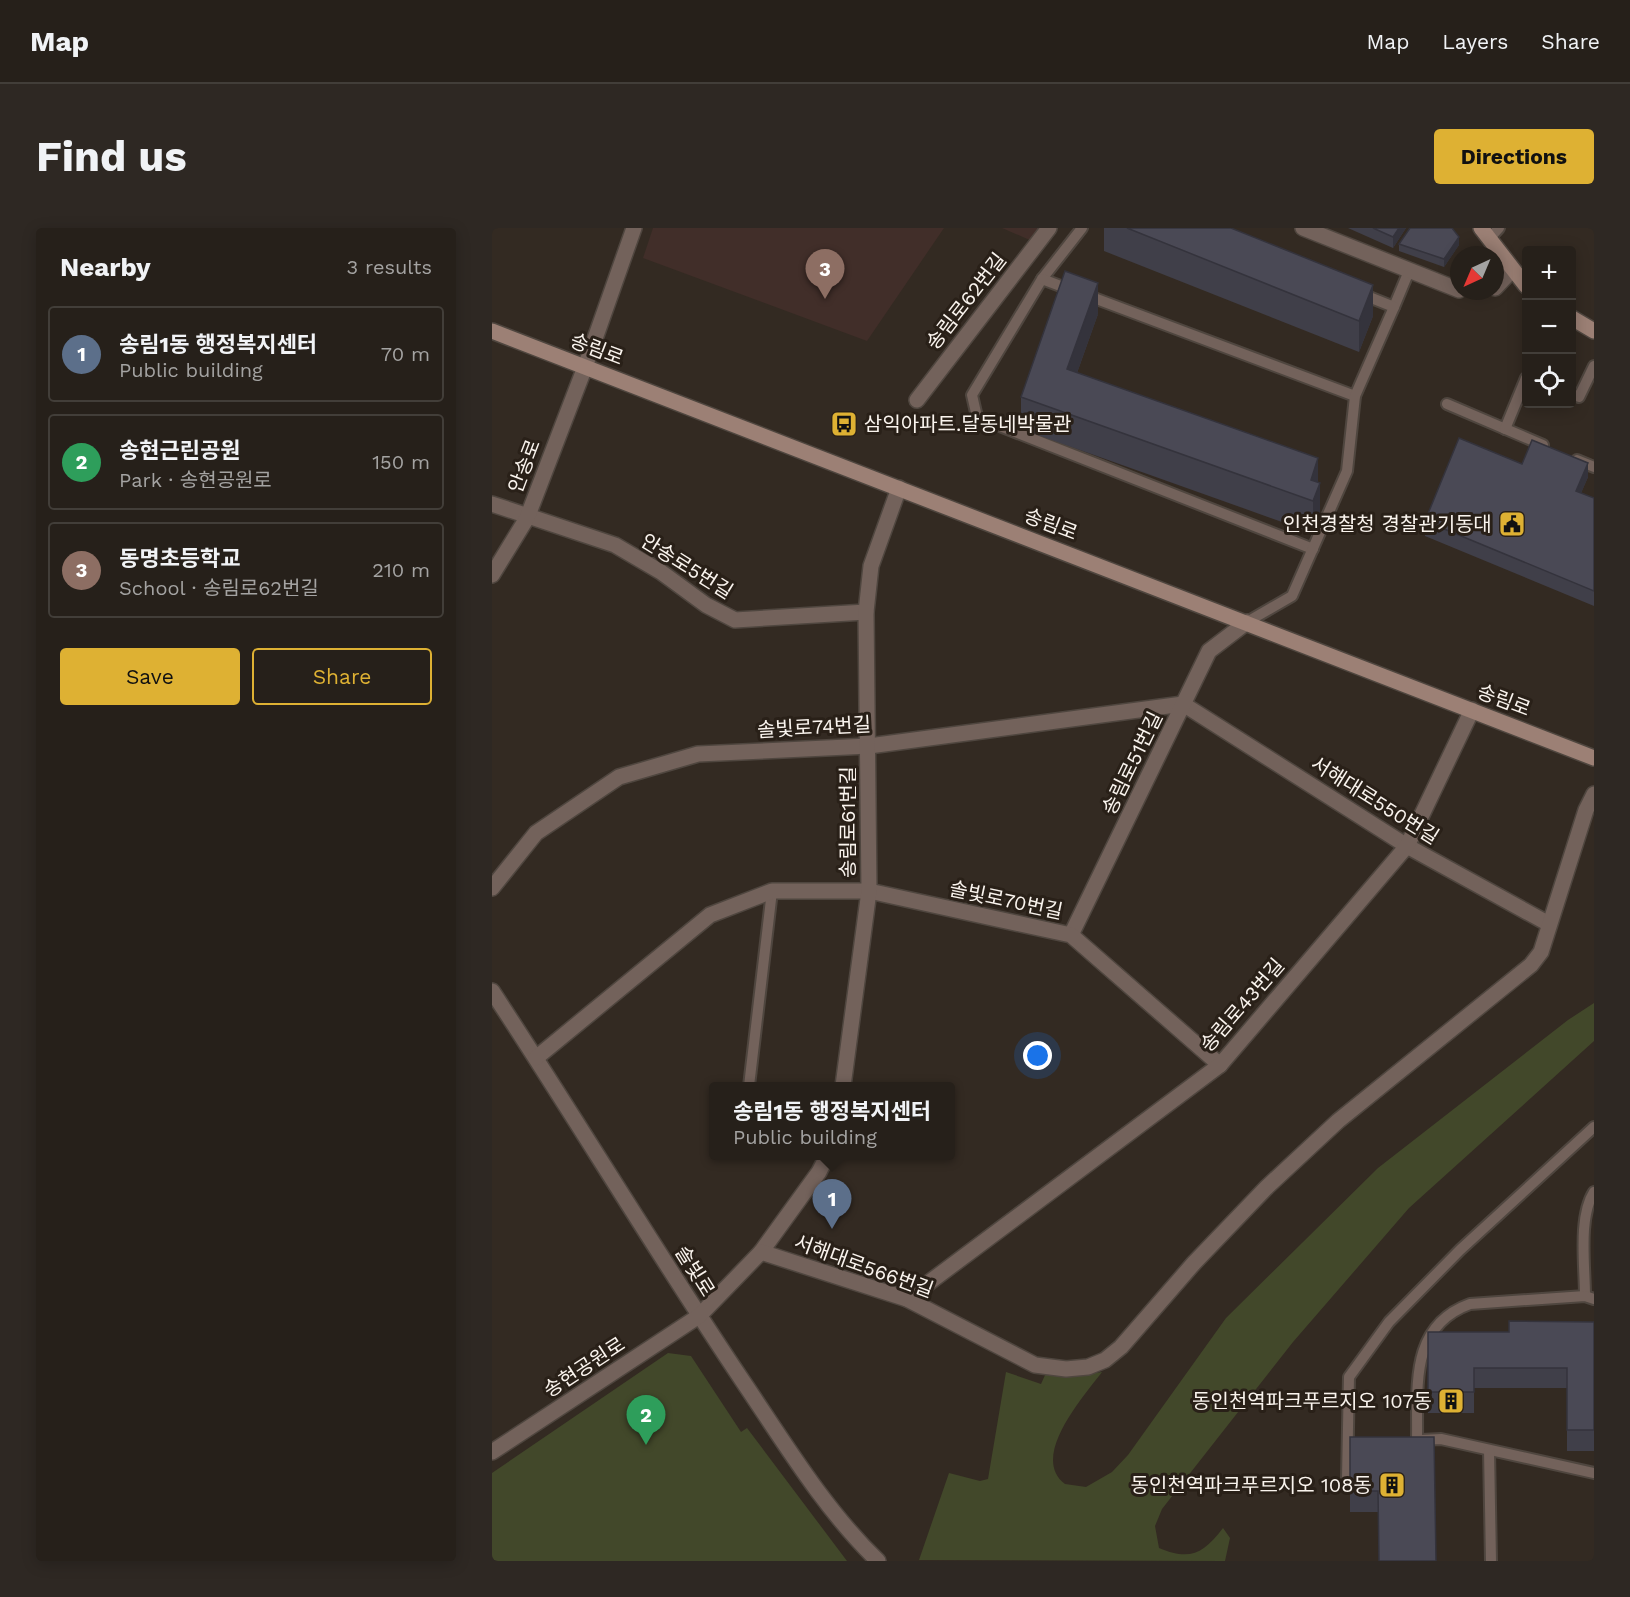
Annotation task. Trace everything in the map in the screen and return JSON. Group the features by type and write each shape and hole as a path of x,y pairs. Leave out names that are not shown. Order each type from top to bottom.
{"main road":[{"path":"1490,232 1512,270 1522,281"},
{"path":"1576,320 1594,331"},
{"name":"송림로","path":"492,331 1594,758"}],"street":[{"name":"안송로","path":"492,575 526,518 585,367 634,228"},
{"name":"송림로62번길","path":"917,400 1049,228"},
{"path":"1303,228 1450,287"},
{"path":"1504,278 1512,270"},
{"name":"송림로61번길","path":"844,1082 869,891 866,612 872,567 899,489"},
{"name":"안송로5번길","path":"492,504 526,518 615,545 661,572 706,606 735,620 866,612"},
{"name":"송림로51번길","path":"1071,935 1209,651 1247,622"},
{"name":"솔빛로74번길","path":"492,888 536,832 619,777 699,754 868,746 1184,704"},
{"name":"서해대로550번길","path":"1184,704 1407,846 1550,924"},
{"name":"송림로43번길","path":"907,1299 1220,1065 1407,846 1472,710"},
{"path":"1550,924 1586,810 1594,794"},
{"name":"솔빛로70번길","path":"536,1058 710,915 772,891 869,891 1071,935 1220,1065"},
{"name":"서해대로566번길","path":"761,1252 907,1299 1035,1365 1066,1369 1088,1367 1105,1360 1121,1347 1194,1263 1267,1187 1338,1121 1531,965 1541,952 1550,924"},
{"name":"솔빛로","path":"492,991 699,1316 799,1464 853,1537 878,1561"},
{"path":"699,1316 761,1252 819,1172 825,1160"},
{"name":"송현공원로","path":"492,1452 699,1316"}],"lane":[{"path":"1082,228 1042,279 972,395 977,417 1313,549"},
{"path":"1247,622 1292,596 1347,471 1355,396 1409,271"},
{"path":"1042,279 1355,396"},
{"path":"1350,289 1394,307"},
{"path":"1576,395 1579,397 1594,366"},
{"path":"1505,429 1522,390"},
{"path":"1447,404 1594,467"},
{"path":"749,1082 772,891"},
{"path":"1347,1478 1349,1377 1389,1322 1460,1250 1594,1126"},
{"path":"1594,1191 1587,1203 1585,1216 1590,1298 1470,1304 1454,1310 1429,1335 1419,1357 1411,1440 1441,1439 1594,1473"},
{"path":"1489,1450 1491,1561"}],"shaded area":[{"path":"653,228 944,228 867,341 643,258"},
{"path":"1002,228 1041,228 1032,241"}],"green space":[{"path":"1594,1003 1594,1041 1409,1208 1293,1342 1162,1509 1155,1526 1159,1548 1179,1554 1195,1553 1209,1544 1223,1528 1230,1538 1225,1561 919,1560 949,1473 980,1481 988,1479 1006,1372 1041,1384 1046,1373 1067,1377 1102,1372 1063,1427 1053,1458 1056,1472 1065,1484 1086,1487 1112,1472 1128,1455 1226,1318 1378,1168 1568,1020"},
{"path":"668,1353 691,1356 741,1432 747,1428 847,1561 492,1561 492,1473"}],"building":[{"path":"1127,228 1231,228 1373,285 1359,321"},
{"path":"1373,228 1399,228 1393,237"},
{"path":"1410,228 1452,228 1459,237 1453,246 1450,246 1444,259 1399,244"},
{"path":"1065,271 1098,283 1067,369 1318,458 1311,480 1320,483 1313,501 1021,397"},
{"name":"인천경찰청 경찰관기동대","path":"1459,438 1522,464 1532,440 1588,463 1576,491 1594,498 1594,591 1425,521"},
{"name":"동인천역파크푸르지오 107동","path":"1509,1321 1594,1322 1594,1430 1567,1430 1567,1368 1474,1368 1474,1392 1428,1392 1428,1332 1509,1332"},
{"name":"동인천역파크푸르지오 108동","path":"1350,1437 1434,1437 1436,1561 1379,1561 1378,1491 1350,1491"}],"place":[{"name":"동명초등학교","path":"825,299"},
{"name":"삼익아파트.달동네박물관","path":"844,424"},
{"name":"인천경찰청 경찰관기동대","path":"1512,524"},
{"name":"송림1동 행정복지센터","path":"832,1229"},
{"name":"동인천역파크푸르지오 107동","path":"1451,1401"},
{"name":"송현근린공원","path":"646,1445"},
{"name":"동인천역파크푸르지오 108동","path":"1392,1485"}]}
